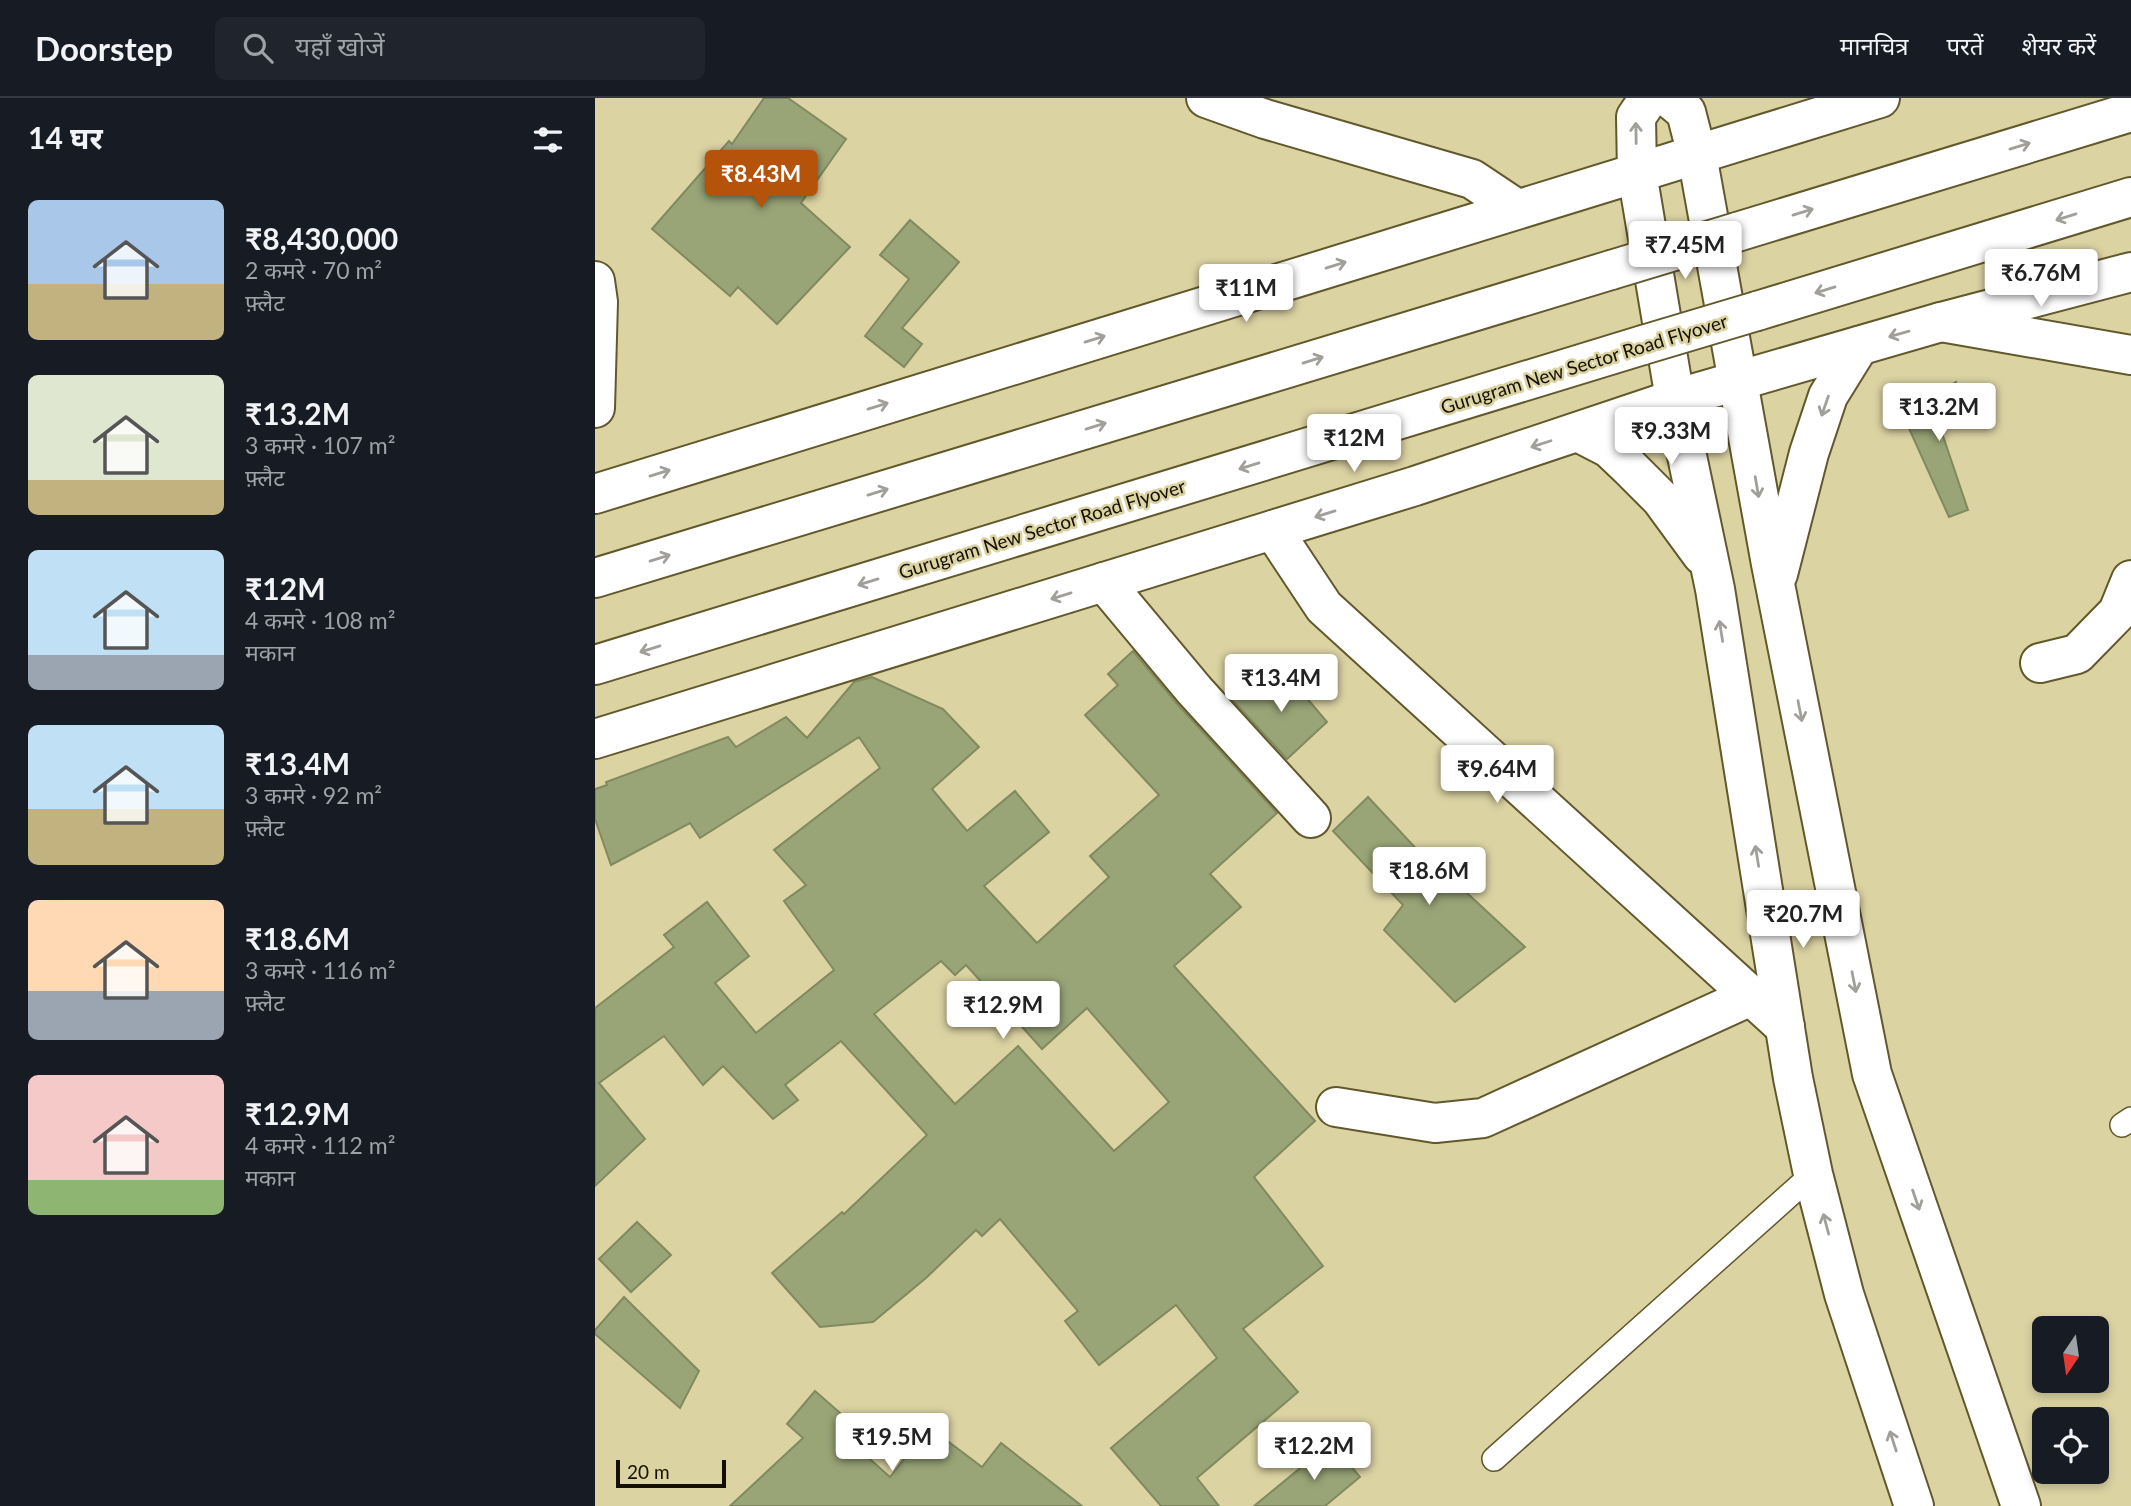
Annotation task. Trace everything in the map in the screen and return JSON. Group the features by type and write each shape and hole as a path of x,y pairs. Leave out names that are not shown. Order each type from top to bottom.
{"main road":[{"path":"1206,98 1265,119 1472,179 1517,209"},
{"path":"1649,98 1636,117 1637,173 1675,399 1710,566 1785,1027 1813,1174 1844,1294 1914,1506"},
{"path":"1669,98 1686,112 1697,155 1775,585 1872,1074 2021,1506"},
{"path":"595,494 1879,98"},
{"path":"595,578 2131,112"},
{"name":"Gurugram New Sector Road Flyover","path":"595,665 2131,197"},
{"path":"595,739 1273,530 1675,399 1941,322 2131,272"},
{"path":"595,281 598,302 595,408"},
{"path":"1941,322 2131,355"},
{"path":"1775,585 1809,453 1828,396 1859,346"},
{"path":"1578,432 1609,448 1661,499 1710,566"},
{"path":"1273,530 1324,607 1785,1027"},
{"path":"2041,663 2077,654 2118,612 2131,580"},
{"path":"1104,582 1195,691 1311,818"},
{"path":"1336,1107 1436,1122 1483,1118 1751,996"}],"lane":[{"path":"1495,1459 1813,1174"}],"building":[{"path":"764,98 788,98 846,139 801,203 850,247 777,324 738,287 730,296 652,229 729,141 732,144"},
{"path":"910,220 959,262 902,328 922,344 904,367 865,336 909,279 880,255"},
{"path":"1956,382 1967,417 1940,427 1968,510 1949,517 1902,413"},
{"path":"1133,651 1179,706 1277,813 1210,874 1241,907 1174,966 1315,1121 1254,1177 1323,1266 1243,1329 1298,1392 1197,1478 1219,1506 1161,1506 1111,1448 1217,1358 1176,1305 1099,1365 1065,1321 1078,1311 1000,1219 982,1236 976,1230 926,1278 873,1322 820,1327 772,1273 842,1212 844,1214 927,1135 841,1041 785,1085 798,1100 773,1119 723,1066 703,1085 664,1036 599,1083 645,1139 595,1186 595,1008 674,947 664,935 707,902 749,956 715,983 756,1033 834,970 784,901 806,885 774,850 880,768 859,737 700,838 690,823 611,865 595,819 595,789 607,785 606,782 728,737 736,747 786,717 807,738 854,682 872,677 943,709 979,747 932,789 967,831 1015,791 1049,832 984,886 1037,943 1109,877 1090,856 1159,795 1085,715 1118,685 1108,674","holes":["941,961 955,975 966,965 1042,1049 1087,1008 1169,1102 1114,1151 1018,1046 955,1104 874,1014"]},
{"path":"1289,677 1327,722 1287,759 1228,695"},
{"path":"1368,797 1422,855 1424,853 1525,947 1455,1002 1384,930 1403,905 1333,831"},
{"path":"637,1222 671,1255 631,1292 599,1259"},
{"path":"624,1297 699,1371 680,1408 595,1334 595,1330"},
{"path":"815,1391 855,1426 845,1437 890,1477 929,1427 982,1467 1001,1443 1082,1506 730,1506 803,1438 787,1424"},
{"path":"1331,1443 1360,1477 1325,1506 1254,1506"}]}
